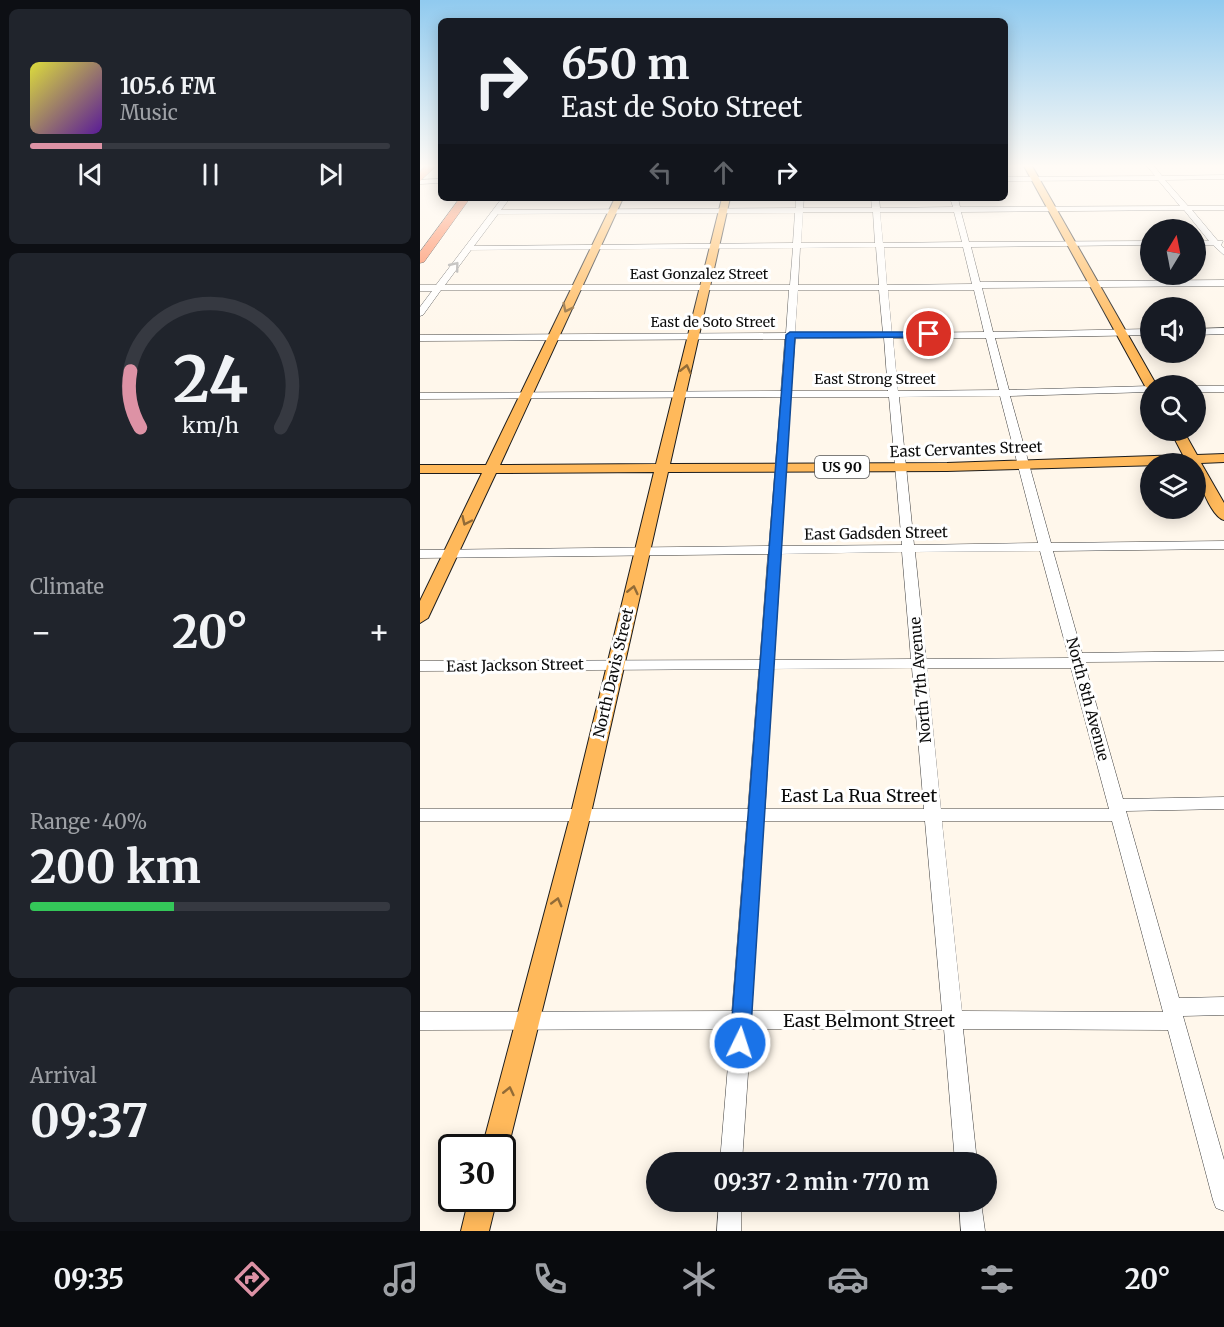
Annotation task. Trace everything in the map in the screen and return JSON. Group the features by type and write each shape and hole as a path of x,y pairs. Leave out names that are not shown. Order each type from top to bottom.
{"highway":[{"path":"420,241 436,223"},
{"path":"420,260 447,223"}],"main road":[{"path":"420,618 607,223"},
{"name":"North Davis Street","path":"498,1134 526,1019 581,813 720,223"},
{"path":"1060,223 1144,375"},
{"name":"East Cervantes Street","path":"1206,460 1224,458"},
{"name":"East Cervantes Street","path":"420,469 662,466 900,467 1140,463"},
{"path":"1206,484 1224,516"},
{"path":"475,1231 480,1212"}],"street":[{"path":"420,313 488,223"},
{"path":"733,1152 798,223"},
{"name":"North 7th Avenue","path":"877,223 965,1152"},
{"name":"North 8th Avenue","path":"961,223 1023,464 1224,1200"},
{"path":"1201,223 1220,243 1224,253"},
{"path":"470,248 1140,243"},
{"name":"East Gonzalez Street","path":"420,288 884,287 1224,283"},
{"path":"1206,332 1224,331"},
{"name":"East de Soto Street","path":"420,338 1140,332"},
{"name":"East Strong Street","path":"420,396 1006,393 1140,387"},
{"path":"1206,389 1224,388"},
{"name":"East Gadsden Street","path":"420,554 1224,545"},
{"name":"East Jackson Street","path":"420,666 616,663 919,664 1224,656"},
{"name":"East La Rua Street","path":"420,815 581,813 933,815 1117,810 1224,804"},
{"name":"East Belmont Street","path":"420,1021 526,1019 952,1020 1173,1014 1224,1006"},
{"path":"729,1231 730,1212"},
{"path":"971,1212 973,1231"}],"route":[{"path":"740,1043 790,335 929,334"}]}
